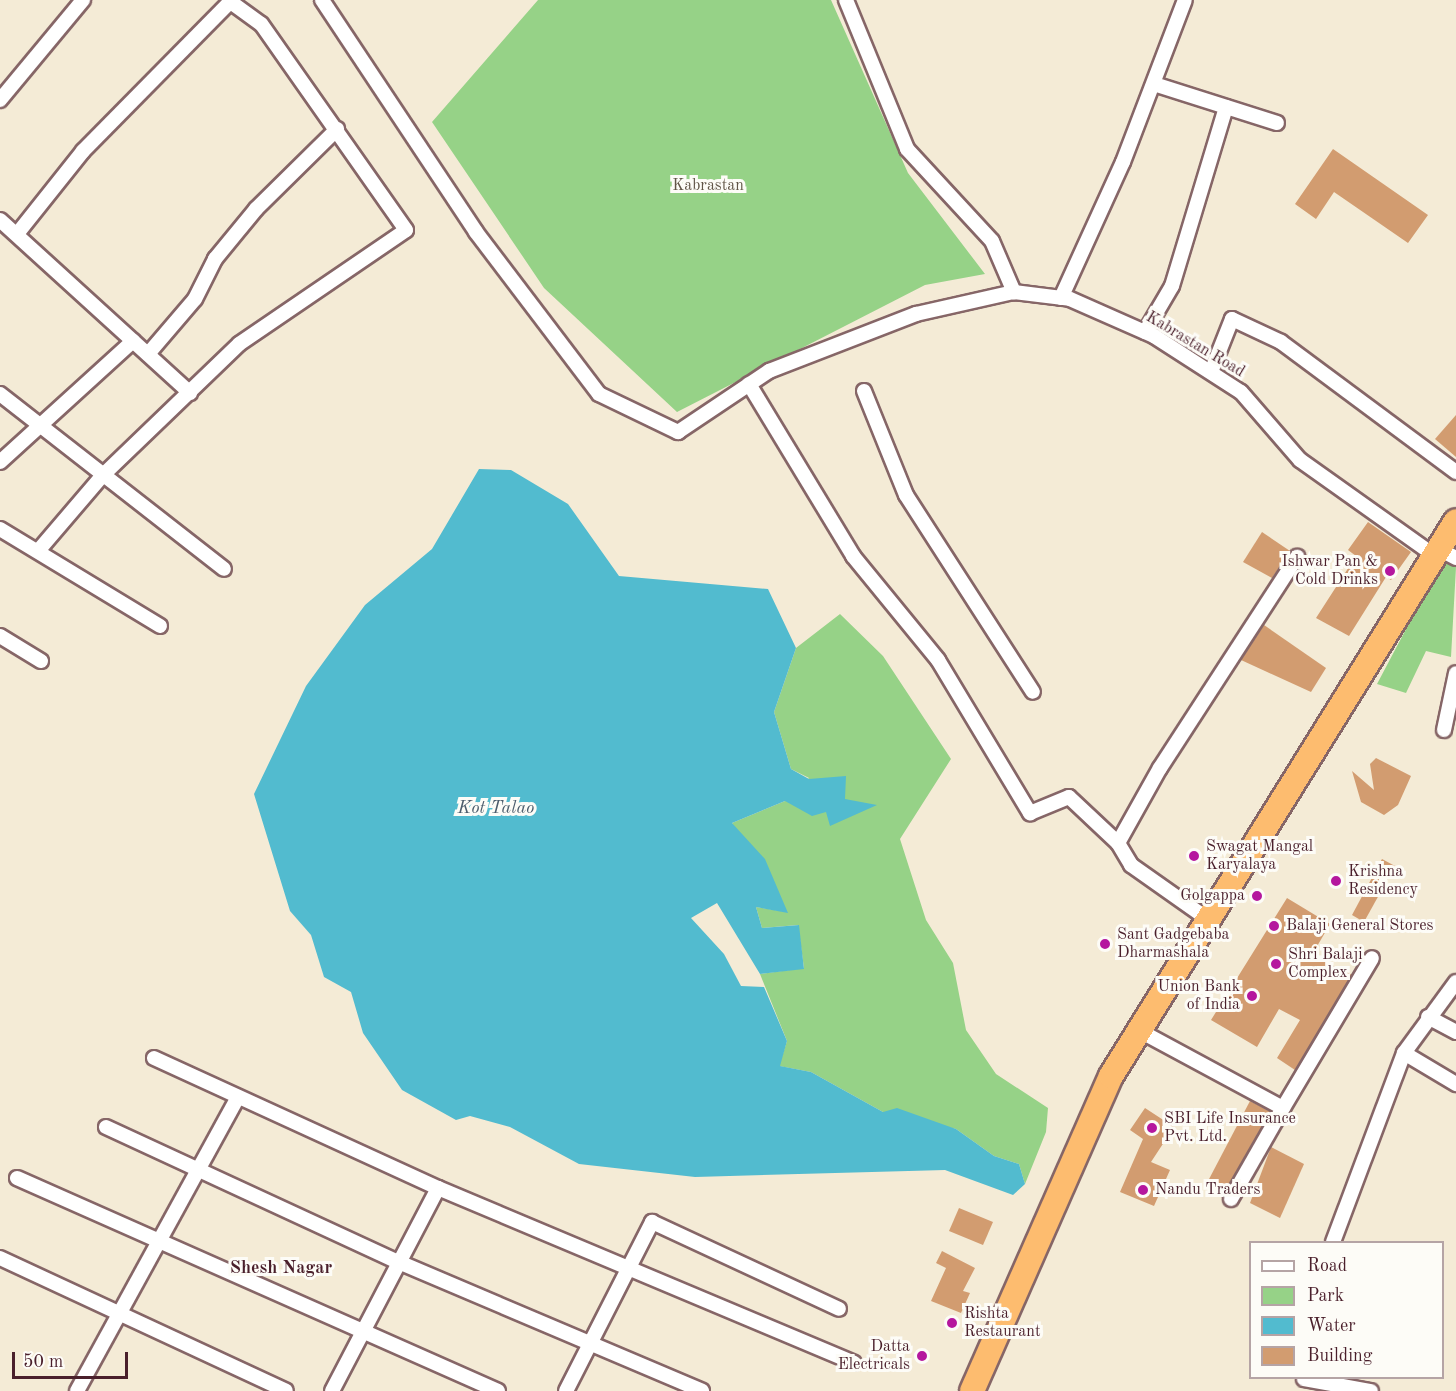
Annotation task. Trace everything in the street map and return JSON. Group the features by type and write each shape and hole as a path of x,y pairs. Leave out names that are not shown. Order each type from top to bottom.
{"highway":[{"path":"972,1391 1111,1076 1443,554 1456,522"}],"street":[{"path":"0,100 83,0"},
{"name":"Kabrastan Road","path":"322,0 476,232 599,394 678,432 769,371 916,314 1014,292 1061,298 1145,332 1241,392 1300,460 1443,554"},
{"path":"846,0 907,149 992,241 1014,292"},
{"path":"1061,298 1154,84 1185,0"},
{"path":"17,234 83,152 231,1 261,24 406,230 238,344 102,476 38,551"},
{"path":"1154,84 1277,123"},
{"path":"1145,332 1172,286 1226,107"},
{"path":"148,354 195,299 214,259 256,209 337,129"},
{"path":"0,220 190,393"},
{"path":"1211,372 1232,319 1281,342 1456,472"},
{"path":"0,462 38,424 133,341"},
{"path":"749,384 854,556 938,660 1030,813 1069,797 1118,843 1131,865 1209,920"},
{"path":"864,391 906,495 1033,692"},
{"path":"0,394 102,476 224,569"},
{"path":"0,529 160,626"},
{"path":"1118,843 1166,758 1296,557"},
{"path":"0,636 41,661"},
{"path":"1444,730 1456,672"},
{"path":"1231,1199 1372,958"},
{"path":"1333,1241 1404,1053 1428,1017 1456,982"},
{"path":"1428,1017 1456,1032"},
{"path":"1140,1031 1283,1108"},
{"path":"1404,1053 1456,1084"},
{"path":"154,1058 438,1188 854,1364"},
{"path":"76,1391 155,1243 238,1096"},
{"path":"106,1127 401,1263 702,1391"},
{"path":"17,1178 155,1243 363,1335 498,1391"},
{"path":"332,1391 401,1263 438,1188"},
{"path":"566,1391 626,1266 652,1222 839,1309"},
{"path":"0,1258 117,1316 286,1391"},
{"path":"1303,1383 1371,1391"}],"green space":[{"name":"Kabrastan","path":"538,0 831,0 908,173 985,274 925,285 677,412 544,288 432,122"},
{"path":"1442,561 1456,567 1451,657 1426,651 1406,693 1377,684"},
{"path":"840,614 883,656 951,759 900,839 926,920 953,963 966,1030 996,1074 1048,1108 1046,1132 1025,1184 1019,1164 994,1156 956,1129 883,1112 811,1072 779,1066 787,1041 760,974 804,968 798,925 762,928 756,907 787,912 732,823 785,801 809,778 791,769 774,712 796,648"}],"water":[{"name":"Kot Talao","path":"479,469 511,470 568,504 619,576 768,589 796,648 774,712 791,769 809,779 846,776 845,799 877,805 830,826 826,812 812,816 785,801 732,823 765,859 788,913 756,907 762,928 799,925 804,969 760,974 717,903 691,918 724,954 741,986 764,987 787,1041 780,1066 811,1072 883,1112 897,1108 956,1129 994,1156 1019,1164 1025,1184 1013,1195 945,1170 695,1177 579,1164 510,1127 470,1116 456,1120 402,1090 363,1033 351,992 324,977 311,935 290,911 254,794 306,686 365,605 432,549"}],"building":[{"path":"1333,149 1428,215 1408,243 1334,192 1316,219 1295,204"},
{"path":"1456,415 1456,457 1435,439"},
{"path":"1368,522 1411,552 1391,580 1386,577 1349,636 1316,618 1356,556 1348,550"},
{"path":"1262,532 1290,551 1272,578 1243,562"},
{"path":"1264,625 1326,668 1311,692 1241,660"},
{"path":"1376,758 1411,776 1398,805 1384,815 1361,802 1352,771 1374,790 1370,764"},
{"path":"1382,859 1395,866 1364,922 1352,915"},
{"name":"Shri Balaji Complex","path":"1287,898 1330,924 1312,955 1352,975 1295,1070 1277,1058 1300,1020 1279,1009 1257,1047 1211,1020"},
{"path":"1250,1101 1271,1112 1225,1191 1208,1181"},
{"path":"1145,1108 1174,1127 1151,1162 1170,1170 1154,1206 1120,1192 1143,1139 1130,1130"},
{"path":"1271,1147 1304,1164 1280,1218 1250,1203"},
{"path":"959,1208 993,1222 983,1245 949,1231"},
{"path":"942,1251 975,1268 963,1291 970,1293 961,1313 931,1301 946,1268 936,1263"}],"place":[{"name":"Ishwar Pan & Cold Drinks","path":"1390,571"},
{"name":"Swagat Mangal Karyalaya","path":"1194,856"},
{"name":"Krishna Residency","path":"1336,881"},
{"name":"Golgappa","path":"1257,896"},
{"name":"Balaji General Stores","path":"1274,926"},
{"name":"Sant Gadgebaba Dharmashala","path":"1105,944"},
{"name":"Shri Balaji Complex","path":"1276,964"},
{"name":"Union Bank of India","path":"1252,996"},
{"name":"SBI Life Insurance Pvt. Ltd.","path":"1152,1128"},
{"name":"Nandu Traders","path":"1143,1190"},
{"name":"Rishta Restaurant","path":"952,1323"},
{"name":"Datta Electricals","path":"922,1356"}],"district":[{"name":"Shesh Nagar","path":"281,1268"}]}
